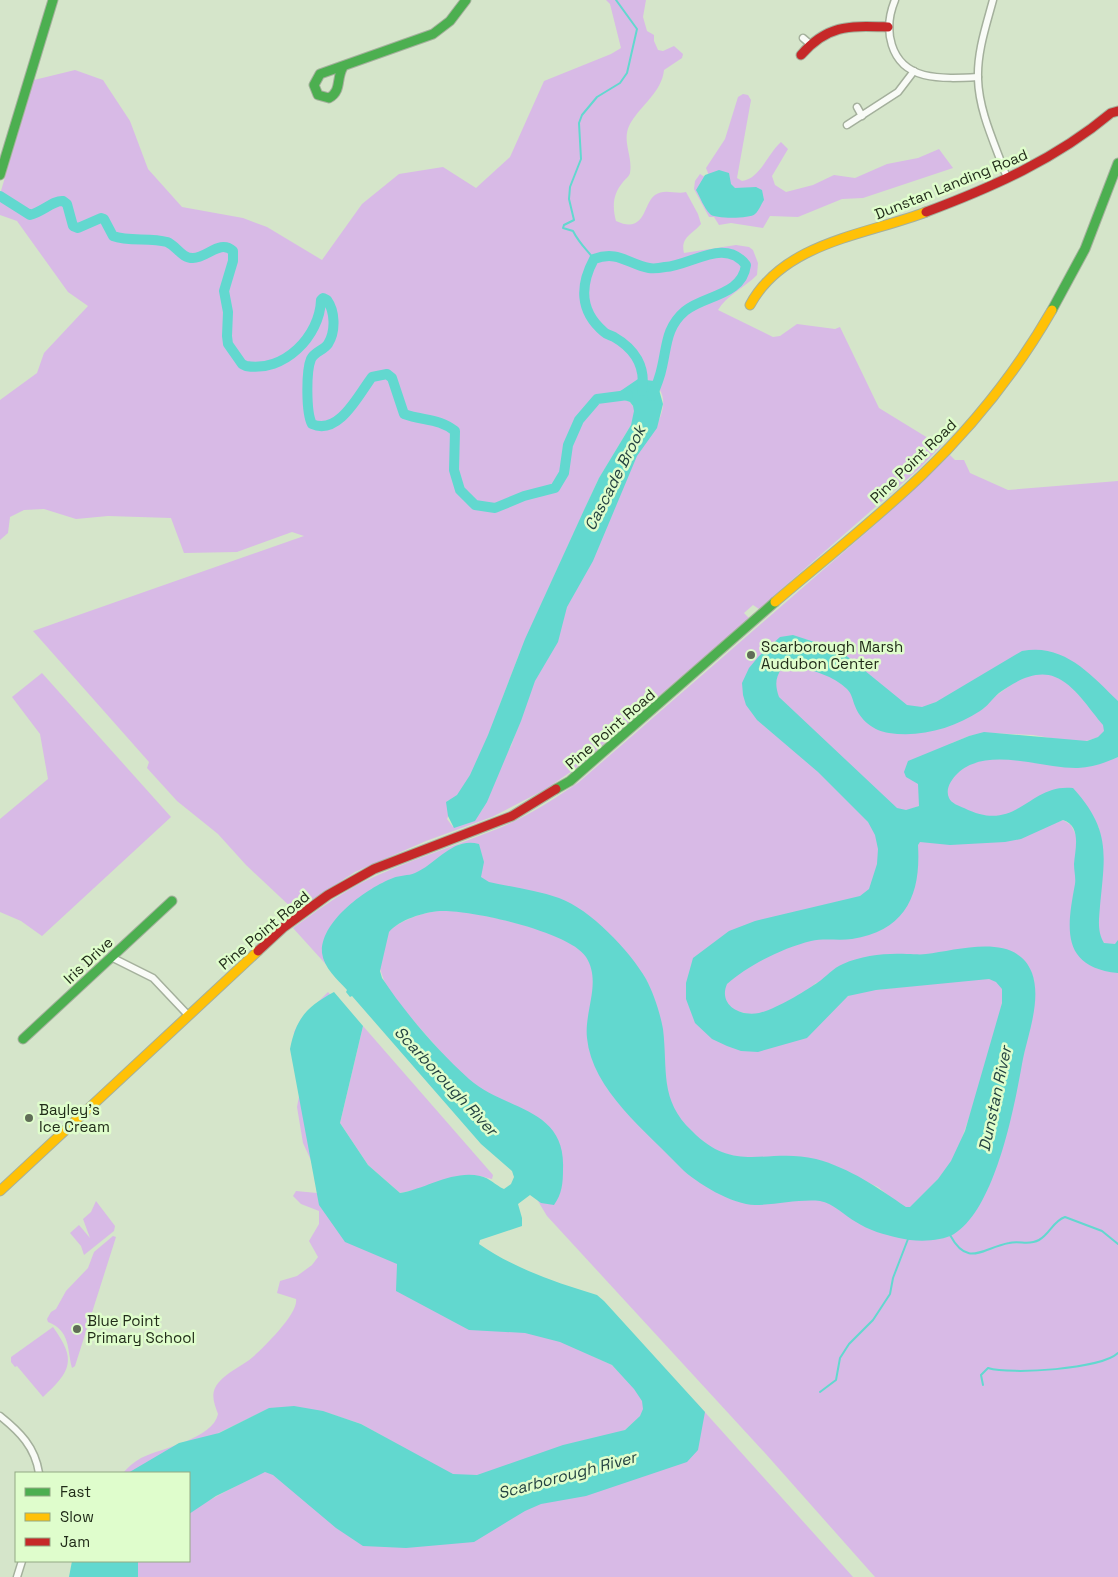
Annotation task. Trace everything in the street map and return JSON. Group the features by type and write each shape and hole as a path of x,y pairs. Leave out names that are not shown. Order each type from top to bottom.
{"main road":[{"path":"0,175 42,28 54,0"},
{"path":"343,67 433,34 450,21 466,0"},
{"path":"801,55 823,33 836,28 888,27"},
{"name":"Dunstan Landing Road","path":"750,305 761,287 789,262 809,250 918,215 1006,178 1056,154 1116,109"},
{"name":"Pine Point Road","path":"0,1191 284,927 328,895 374,869 512,816 570,781 922,475 989,402 1042,329 1088,243 1118,162"},
{"name":"Iris Drive","path":"23,1039 172,901"}],"street":[{"path":"894,0 888,27 894,51 904,64 914,71 932,76 978,78"},
{"path":"993,0 982,40 978,78 985,117 1006,178"},
{"path":"803,38 810,44"},
{"path":"847,125 898,92 914,71"},
{"path":"857,107 862,116"},
{"path":"111,957 153,978 188,1015"},
{"path":"0,1416 30,1444 39,1472"},
{"path":"17,1577 22,1562"}],"shaded area":[{"path":"606,0 646,0 643,17 647,31 654,35 654,41 658,50 663,51 674,46 683,54 682,58 664,70 655,92 630,124 627,142 630,173 615,196 614,210 616,221 633,224 638,221 651,199 659,193 686,192 698,214 701,224 686,239 683,248 684,253 736,245 749,247 753,250 758,263 757,275 726,300 718,310 773,337 780,336 797,324 835,329 840,327 879,408 941,446 921,467 759,609 753,605 744,613 749,618 572,771 546,789 492,817 426,841 355,872 295,911 246,865 218,834 177,801 147,768 149,762 33,631 304,536 292,532 237,552 184,553 171,518 108,516 76,519 44,509 24,510 10,517 8,533 0,540 0,400 37,373 44,353 88,306 68,292 17,221 0,215 0,198 2,194 0,196 0,194 34,80 75,70 103,80 130,121 148,169 182,207 243,218 267,227 322,260 362,204 399,174 443,167 476,188 510,157 544,81 611,54 621,48 610,4","holes":["638,379 653,383 660,390 663,406 659,419 644,435 635,451 599,536 595,550 566,600 555,641 536,676 511,746 496,771 482,810 473,821 453,827 447,819 451,810 447,801 460,796 470,781 485,748 487,738 494,727 499,707 520,652 528,642 537,618 536,616 598,480 631,425 634,415 638,412 638,408 634,408 630,402 613,395 627,389"]},
{"path":"743,94 748,95 751,100 737,178 742,181 754,176 759,171 781,142 788,149 772,176 775,185 786,192 813,185 834,175 855,178 887,164 918,158 939,149 953,168 863,198 842,199 798,217 770,216 763,228 731,223 719,225 714,217 709,217 694,189 695,181 700,174 711,181 706,168 725,139 738,97"},
{"path":"950,455 955,460 964,460 970,473 1008,490 1118,481 1118,706 1074,663 958,692 921,709 905,706 848,657 830,647 805,639 756,663 836,785 877,832 880,867 871,896 829,904 768,922 698,1023 840,1001 855,992 985,978 997,981 1003,988 1001,1014 977,1095 955,1158 916,1207 902,1207 878,1187 842,1171 737,1160 712,1149 699,1139 683,1126 669,1100 655,1001 647,981 637,966 600,926 482,883 464,844 459,844 331,970 293,928 363,882 396,867 508,824 539,808 579,782 877,523"},
{"path":"795,663 836,678 915,733 942,728 983,705 1026,674 1053,672 1072,687 1104,724 1105,735 1080,743 1033,735 987,733 969,736 952,743 919,806 903,812 887,802 777,704 770,683 776,671"},
{"path":"42,673 171,817 42,936 21,921 0,912 0,819 48,779 40,734 12,697"},
{"path":"1118,755 1118,944 1114,950 1098,938 1099,828 1093,818 1005,818 973,815 936,794 968,759"},
{"path":"1063,820 1071,825 1077,837 1077,889 1118,972 1118,1577 875,1577 765,1453 547,1216 464,1078 388,992 380,969 385,933 416,916 437,911 449,911 466,912 528,926 575,944 588,956 640,1119 824,1197 905,1237 1024,1053 1034,980 1030,970 1020,959 1007,951 816,983 773,1020 728,1009 719,986 739,970 786,946 839,934 915,840 1025,835"},
{"path":"328,992 334,999 303,1103 541,1332 612,1365 638,1392 647,1410 625,1430 612,1436 487,1475 458,1478 361,1424 328,1413 270,1408 138,1472 124,1472 141,1458 185,1442 207,1430 214,1423 218,1414 213,1395 218,1383 259,1352 292,1313 296,1299 277,1293 280,1281 297,1276 312,1265 318,1257 309,1241 319,1224 319,1211 301,1204 293,1196 296,1191 317,1193 314,1167 303,1143 297,1107 299,1096 294,1032 301,1019"},
{"path":"363,1026 493,1175 492,1179 480,1176 400,1193 368,1165 340,1123"},
{"path":"96,1201 115,1226 114,1231 84,1255 81,1246 70,1233 79,1225 90,1238 83,1219 91,1212"},
{"path":"113,1236 116,1237 75,1366 72,1368 67,1342 61,1330 48,1322 47,1319 51,1312 56,1309 66,1291 88,1268 94,1252"},
{"path":"53,1327 66,1348 68,1365 60,1380 43,1397 17,1366 15,1367 11,1362 11,1357"},
{"path":"694,1400 853,1577 138,1577 136,1562 190,1562 190,1510 264,1471 532,1504 590,1494 700,1409"}],"water":[{"path":"719,170 729,173 731,184 735,188 756,187 762,190 764,200 755,214 740,218 725,218 713,216 708,212 696,190 705,175"},
{"path":"638,379 654,381 658,386 663,404 657,428 637,456 593,561 567,607 558,642 535,681 521,721 487,802 475,821 454,828 448,816 446,802 457,795 470,775 488,735 525,639 584,510 599,478 631,425 634,411 633,406 630,402 613,396"},
{"path":"793,635 833,648 848,657 907,705 922,707 936,702 1022,651 1037,650 1063,656 1075,663 1118,701 1118,757 1089,767 1078,768 1015,760 983,761 969,765 957,774 948,788 948,795 953,803 982,815 997,816 1010,812 1045,793 1058,789 1073,788 1094,817 1100,830 1104,857 1099,930 1104,943 1115,944 1118,940 1118,973 1099,969 1086,963 1077,954 1072,942 1070,915 1075,882 1076,839 1073,827 1063,820 1021,839 1005,842 950,845 920,842 918,845 917,880 913,894 906,907 886,928 852,939 816,940 800,944 755,964 727,984 726,998 732,1008 752,1014 766,1011 797,996 839,966 875,955 924,954 985,947 1000,948 1013,952 1024,960 1032,973 1035,984 1033,1018 1014,1106 1000,1156 981,1203 968,1221 948,1237 935,1240 912,1240 871,1230 825,1202 804,1201 755,1205 736,1201 715,1192 681,1168 638,1125 623,1109 599,1075 591,1057 587,1038 593,986 591,967 586,957 577,948 541,931 495,918 454,911 440,911 419,915 405,920 389,932 380,971 382,978 412,1018 457,1068 483,1090 531,1113 544,1122 555,1133 561,1149 562,1184 559,1197 554,1205 541,1203 530,1195 518,1204 522,1226 480,1240 479,1244 521,1268 597,1295 604,1301 705,1412 698,1450 687,1462 586,1496 541,1504 525,1511 474,1542 406,1548 363,1546 336,1528 273,1475 265,1472 216,1496 190,1513 190,1472 130,1472 179,1443 219,1433 269,1408 294,1406 323,1411 361,1424 453,1474 477,1475 563,1445 625,1430 640,1416 643,1409 642,1401 634,1389 612,1365 560,1342 525,1333 469,1330 396,1291 397,1264 345,1242 319,1205 290,1049 295,1030 304,1015 316,1003 334,992 363,1026 340,1123 368,1165 400,1193 449,1178 470,1175 484,1177 504,1189 511,1184 514,1177 512,1171 481,1144 352,996 350,997 346,992 347,990 325,964 322,953 323,941 329,929 347,907 371,889 398,876 412,874 423,869 461,844 479,844 484,862 481,877 489,882 542,893 571,903 596,921 630,956 646,979 658,1010 663,1029 667,1084 674,1108 692,1131 708,1144 723,1152 737,1156 798,1156 816,1159 863,1179 906,1207 910,1207 938,1179 951,1161 965,1131 1002,1003 1002,989 996,982 989,979 876,990 848,996 807,1038 758,1052 741,1051 712,1039 695,1023 686,999 686,983 693,958 729,931 755,921 860,896 869,889 877,864 878,849 875,835 868,822 818,772 757,720 746,705 742,683 749,668 780,637","holes":["795,666 823,674 842,684 850,693 860,716 873,727 883,732 913,734 948,727 983,709 999,693 1011,685 1026,678 1040,675 1055,677 1069,685 1103,725 1104,731 1098,737 1087,741 984,732 969,736 908,761 904,772 906,777 918,784 919,806 906,810 897,808 779,697 776,682 782,668"]},
{"path":"72,1562 138,1562 138,1577 69,1577"}],"waterway":[{"path":"594,259 573,231 563,228 564,225 574,220 569,199 570,187 581,159 579,123 582,115 597,97 620,83 627,73 637,29 616,0"},
{"name":"Cascade Brook","path":"0,196 30,215 56,202 63,201 67,204 73,226 78,228 101,218 104,219 113,236 126,239 167,242 185,256 193,258 223,247 233,251 233,261 224,291 228,312 227,336 228,344 242,364 246,366 260,367 274,364 286,358 307,339 319,313 321,300 323,298 327,300 332,310 334,321 331,339 326,346 312,357 308,373 307,392 312,424 322,426 331,424 339,419 354,403 372,377 387,374 392,378 404,414 437,422 455,431 454,470 460,490 475,505 495,508 524,496 555,488 564,473 568,445 579,420 597,399 628,395"},
{"path":"642,391 642,374 633,353 613,336 606,334 596,324 586,307 584,288 594,259 610,256 649,268 655,268 675,265 718,253 728,253 738,257 746,265 743,275 737,283 721,294 685,311 674,324 668,337 660,374 652,396"},
{"path":"950,1235 963,1251 976,1253 1009,1243 1035,1242 1043,1237 1057,1221 1065,1217 1102,1231 1118,1244"},
{"path":"820,1392 836,1380 840,1358 849,1344 873,1320 890,1294 893,1278 908,1239"},
{"path":"983,1385 981,1375 988,1368 1035,1371 1076,1367 1109,1359 1118,1353"}],"traffic: fast":[{"path":"0,175 53,0"},
{"path":"343,67 336,92 329,98 318,95 314,85 320,74 433,34 450,21 466,0"},
{"path":"1052,310 1085,249 1118,163"},
{"path":"556,789 570,781 775,602"},
{"path":"23,1039 172,901"}],"traffic: slow":[{"path":"750,305 765,284 783,267 805,254 828,243 926,212"},
{"path":"775,602 887,508 941,456 1009,376 1052,310"},
{"path":"0,1191 258,951"}],"traffic: jam":[{"path":"801,55 821,37 830,32 851,27 888,27"},
{"path":"926,212 999,182 1046,158 1111,113 1118,111"},
{"path":"258,951 284,927 328,895 374,869 512,816 556,789"}],"place":[{"name":"Scarborough Marsh Audubon Center","path":"751,655"},
{"name":"Bayley's Ice Cream","path":"29,1118"},
{"name":"Blue Point Primary School","path":"77,1329"}],"water label":[{"name":"Scarborough River","path":"446,1081"},
{"name":"Dunstan River","path":"995,1099"},
{"name":"Scarborough River","path":"567,1475"}]}
